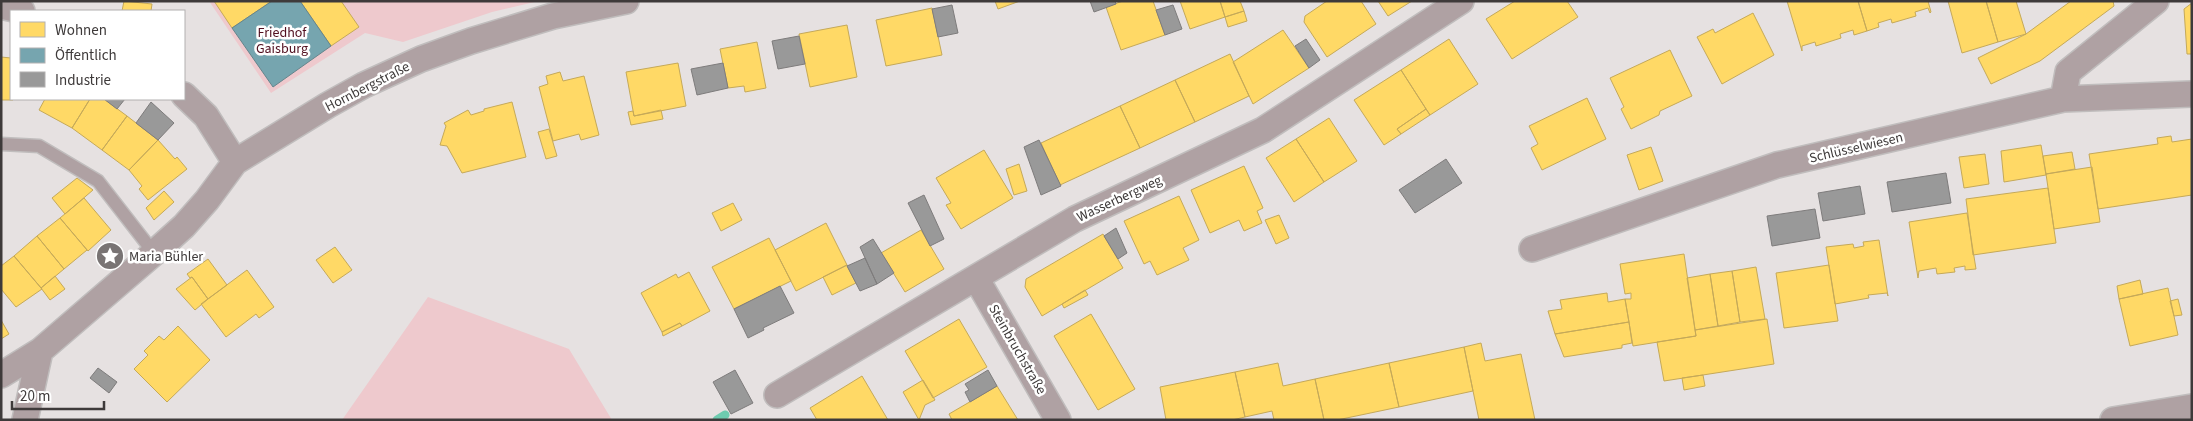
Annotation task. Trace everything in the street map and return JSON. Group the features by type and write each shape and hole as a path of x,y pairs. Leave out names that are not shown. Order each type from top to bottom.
{"street":[{"name":"Hornbergstraße","path":"1,375 40,351 184,226 207,200 235,162 328,105 422,59 471,41 553,16 626,1"},
{"name":"Wasserbergweg","path":"777,395 1074,219 1263,130 1461,1"},
{"path":"2064,99 2068,72 2156,1"},
{"path":"1,6 18,10"},
{"name":"Schlüsselwiesen","path":"1532,249 1777,165 2064,99 2192,94"},
{"path":"185,96 206,116 235,162"},
{"name":"Steinbruchstraße","path":"976,278 1058,420"},
{"path":"25,420 40,351"},
{"path":"2113,420 2192,407"}],"lane":[{"path":"1,144 39,146 98,181 154,253"}],"green space":[{"name":"Friedhof Gaisburg","path":"209,1 539,1 492,12 403,42 365,33 271,93"},
{"path":"428,297 569,349 612,420 342,420"}],"building: Wohnen":[{"path":"124,1 152,4 151,10 122,10"},
{"path":"214,1 272,1 232,28"},
{"path":"300,1 341,1 359,27 331,46"},
{"path":"995,1 1020,1 998,9"},
{"path":"1123,1 1153,1 1165,35 1121,50 1106,7"},
{"path":"1180,1 1220,1 1225,17 1190,29"},
{"path":"1220,1 1240,1 1244,11 1225,17"},
{"path":"1327,1 1361,1 1376,24 1327,57 1304,22 1305,16"},
{"path":"1378,1 1412,1 1388,16"},
{"path":"1515,1 1567,1 1578,17 1512,59 1486,19"},
{"path":"1787,1 1858,1 1867,31 1854,35 1853,30 1840,34 1841,38 1816,46 1815,42 1802,46 1802,51"},
{"path":"1858,1 1928,1 1931,12 1928,8 1915,12 1916,16 1892,23 1891,19 1878,23 1879,27 1867,31"},
{"path":"1948,1 1986,1 1998,42 1962,53"},
{"path":"1986,1 2016,1 2026,34 1998,42"},
{"path":"2071,1 2113,1 2114,6 2040,61 1991,84 1978,58 2026,34"},
{"path":"2192,3 2192,54 2187,54 2184,9"},
{"path":"932,8 942,55 886,66 876,20"},
{"path":"1244,11 1247,21 1228,27 1225,17"},
{"path":"1753,13 1774,55 1722,84 1697,37 1713,29 1715,33"},
{"path":"847,25 857,77 810,87 799,34"},
{"path":"1283,30 1309,68 1253,104 1233,62"},
{"path":"1449,39 1478,84 1430,115 1401,70"},
{"path":"757,42 766,88 745,92 744,86 728,88 720,49"},
{"path":"1670,50 1692,96 1660,111 1659,115 1631,129 1621,109 1624,107 1610,78"},
{"path":"1230,54 1249,96 1195,122 1175,80"},
{"path":"1,57 10,58 10,100 1,100"},
{"path":"678,63 686,106 634,116 626,72"},
{"path":"1401,70 1426,109 1397,129 1401,134 1384,145 1354,100"},
{"path":"560,72 563,81 584,76 599,135 581,140 579,134 553,141 539,87 548,84 546,76"},
{"path":"1175,80 1195,122 1140,148 1120,106"},
{"path":"1587,98 1606,139 1542,170 1531,148 1538,144 1529,126"},
{"path":"44,100 89,100 72,128 39,110"},
{"path":"89,100 105,100 127,116 102,150 72,128"},
{"path":"512,102 526,157 462,173 447,146 440,145 446,126 444,123 468,110 471,115 484,111 484,109"},
{"path":"1120,106 1140,148 1060,185 1041,143"},
{"path":"1426,109 1430,115 1401,134 1397,129"},
{"path":"661,110 663,119 631,125 628,112 633,111 634,116"},
{"path":"127,116 158,140 129,170 102,150"},
{"path":"1329,118 1357,161 1324,182 1296,139"},
{"path":"549,129 557,156 546,159 538,132"},
{"path":"2171,136 2172,142 2192,139 2192,195 2098,209 2089,154 2158,144 2157,138"},
{"path":"1296,139 1324,182 1294,202 1266,158"},
{"path":"158,140 187,169 148,200 139,189 142,186 129,170"},
{"path":"2041,145 2046,175 2004,182 2001,151"},
{"path":"1651,147 1663,181 1639,190 1627,155"},
{"path":"984,150 1013,198 961,229 946,205 951,203 936,178"},
{"path":"2072,152 2075,169 2046,174 2043,156"},
{"path":"1985,154 1989,184 1964,188 1959,157"},
{"path":"1019,164 1027,191 1014,195 1006,169"},
{"path":"1244,166 1263,208 1257,211 1262,223 1244,231 1239,220 1210,233 1191,190"},
{"path":"2092,167 2100,222 2054,229 2046,174"},
{"path":"77,178 93,190 65,214 52,198"},
{"path":"2048,188 2056,243 1973,255 1966,199"},
{"path":"164,191 174,202 154,220 146,208"},
{"path":"1179,196 1199,240 1183,248 1189,260 1157,275 1150,261 1144,264 1124,221"},
{"path":"84,198 111,230 88,251 60,218"},
{"path":"733,203 742,220 721,231 712,213"},
{"path":"1967,213 1976,269 1965,270 1965,266 1954,268 1955,272 1937,274 1936,268 1919,271 1918,278 1909,222"},
{"path":"1279,215 1289,238 1276,244 1265,220"},
{"path":"60,218 87,250 64,269 37,236"},
{"path":"826,223 847,265 796,291 775,250"},
{"path":"921,230 944,269 905,292 881,253"},
{"path":"1103,234 1123,268 1042,316 1025,287 1026,279"},
{"path":"37,236 64,269 41,288 14,256"},
{"path":"769,238 791,281 734,309 712,267"},
{"path":"1879,240 1888,296 1887,293 1868,295 1869,298 1835,304 1826,247 1853,244 1854,248 1864,246 1863,242"},
{"path":"335,247 352,270 333,283 316,260"},
{"path":"1684,254 1696,336 1633,346 1625,299 1631,299 1631,293 1625,294 1620,264"},
{"path":"14,256 42,289 16,307 1,289 1,266"},
{"path":"208,259 227,285 208,299 192,277 190,278 187,274"},
{"path":"847,265 856,283 832,295 823,277"},
{"path":"1829,265 1838,321 1784,328 1776,273"},
{"path":"1756,267 1765,319 1740,322 1732,271"},
{"path":"247,270 274,307 259,318 256,314 226,337 201,304"},
{"path":"1732,271 1740,322 1718,326 1710,274"},
{"path":"689,272 710,311 682,326 680,323 662,332 641,293 676,274 678,278"},
{"path":"1710,274 1718,326 1695,330 1687,278"},
{"path":"55,276 65,289 50,300 41,288"},
{"path":"192,277 208,299 195,310 176,289"},
{"path":"2140,280 2143,294 2119,299 2117,286"},
{"path":"2168,288 2178,335 2130,346 2119,299"},
{"path":"1085,290 1088,295 1064,308 1062,304"},
{"path":"1607,293 1608,302 1625,299 1629,322 1555,334 1548,311 1562,309 1560,300"},
{"path":"2178,299 2182,315 2174,316 2170,301"},
{"path":"1091,314 1135,389 1098,410 1054,336"},
{"path":"959,319 987,367 933,398 905,351"},
{"path":"1767,319 1774,364 1664,381 1657,342 1696,336 1695,330"},
{"path":"1,320 9,334 1,339"},
{"path":"1629,322 1632,343 1622,345 1622,348 1564,357 1555,334"},
{"path":"680,323 682,326 663,336 662,332"},
{"path":"178,326 210,360 167,402 134,369 148,355 144,351 159,336 164,340"},
{"path":"1481,343 1485,361 1521,354 1535,420 1479,420 1464,347"},
{"path":"1464,347 1473,391 1399,407 1389,363"},
{"path":"1278,363 1283,386 1315,379 1324,420 1274,420 1272,411 1245,417 1235,372"},
{"path":"1389,363 1399,407 1337,420 1324,420 1315,379"},
{"path":"1235,372 1245,417 1232,420 1166,420 1160,387"},
{"path":"1703,375 1705,386 1684,390 1682,378"},
{"path":"862,376 888,420 817,420 810,408"},
{"path":"923,380 935,400 925,405 919,420 903,392"},
{"path":"997,386 1018,420 952,420 949,414"}],"building: Öffentlich":[{"path":"272,1 300,1 331,46 273,87 232,28"}],"building: Industrie":[{"path":"1090,1 1115,1 1116,4 1094,12"},
{"path":"952,5 958,33 938,37 932,9"},
{"path":"1173,5 1182,29 1165,35 1156,10"},
{"path":"799,36 805,64 778,69 772,41"},
{"path":"1306,39 1320,60 1309,68 1295,46"},
{"path":"723,63 728,88 697,95 691,69"},
{"path":"105,100 124,100 117,109"},
{"path":"151,102 174,123 158,140 136,123"},
{"path":"1039,140 1061,186 1041,195 1024,147"},
{"path":"1446,159 1462,183 1415,213 1399,190"},
{"path":"1946,173 1951,203 1892,212 1887,182"},
{"path":"1860,186 1865,214 1823,221 1818,193"},
{"path":"924,195 944,239 930,246 908,203"},
{"path":"1815,209 1820,238 1772,246 1767,216"},
{"path":"1116,228 1127,253 1118,259 1104,236"},
{"path":"873,239 894,273 877,284 860,247"},
{"path":"865,258 877,284 860,291 847,266"},
{"path":"780,286 794,313 763,328 764,330 748,338 734,309"},
{"path":"98,368 117,382 109,393 90,378"},
{"path":"735,370 753,403 731,414 713,382"},
{"path":"988,370 997,386 970,402 965,392 969,390 965,384"}],"waterway":[{"path":"717,420 725,415"}],"place":[{"name":"Maria Bühler","path":"110,256"}]}
